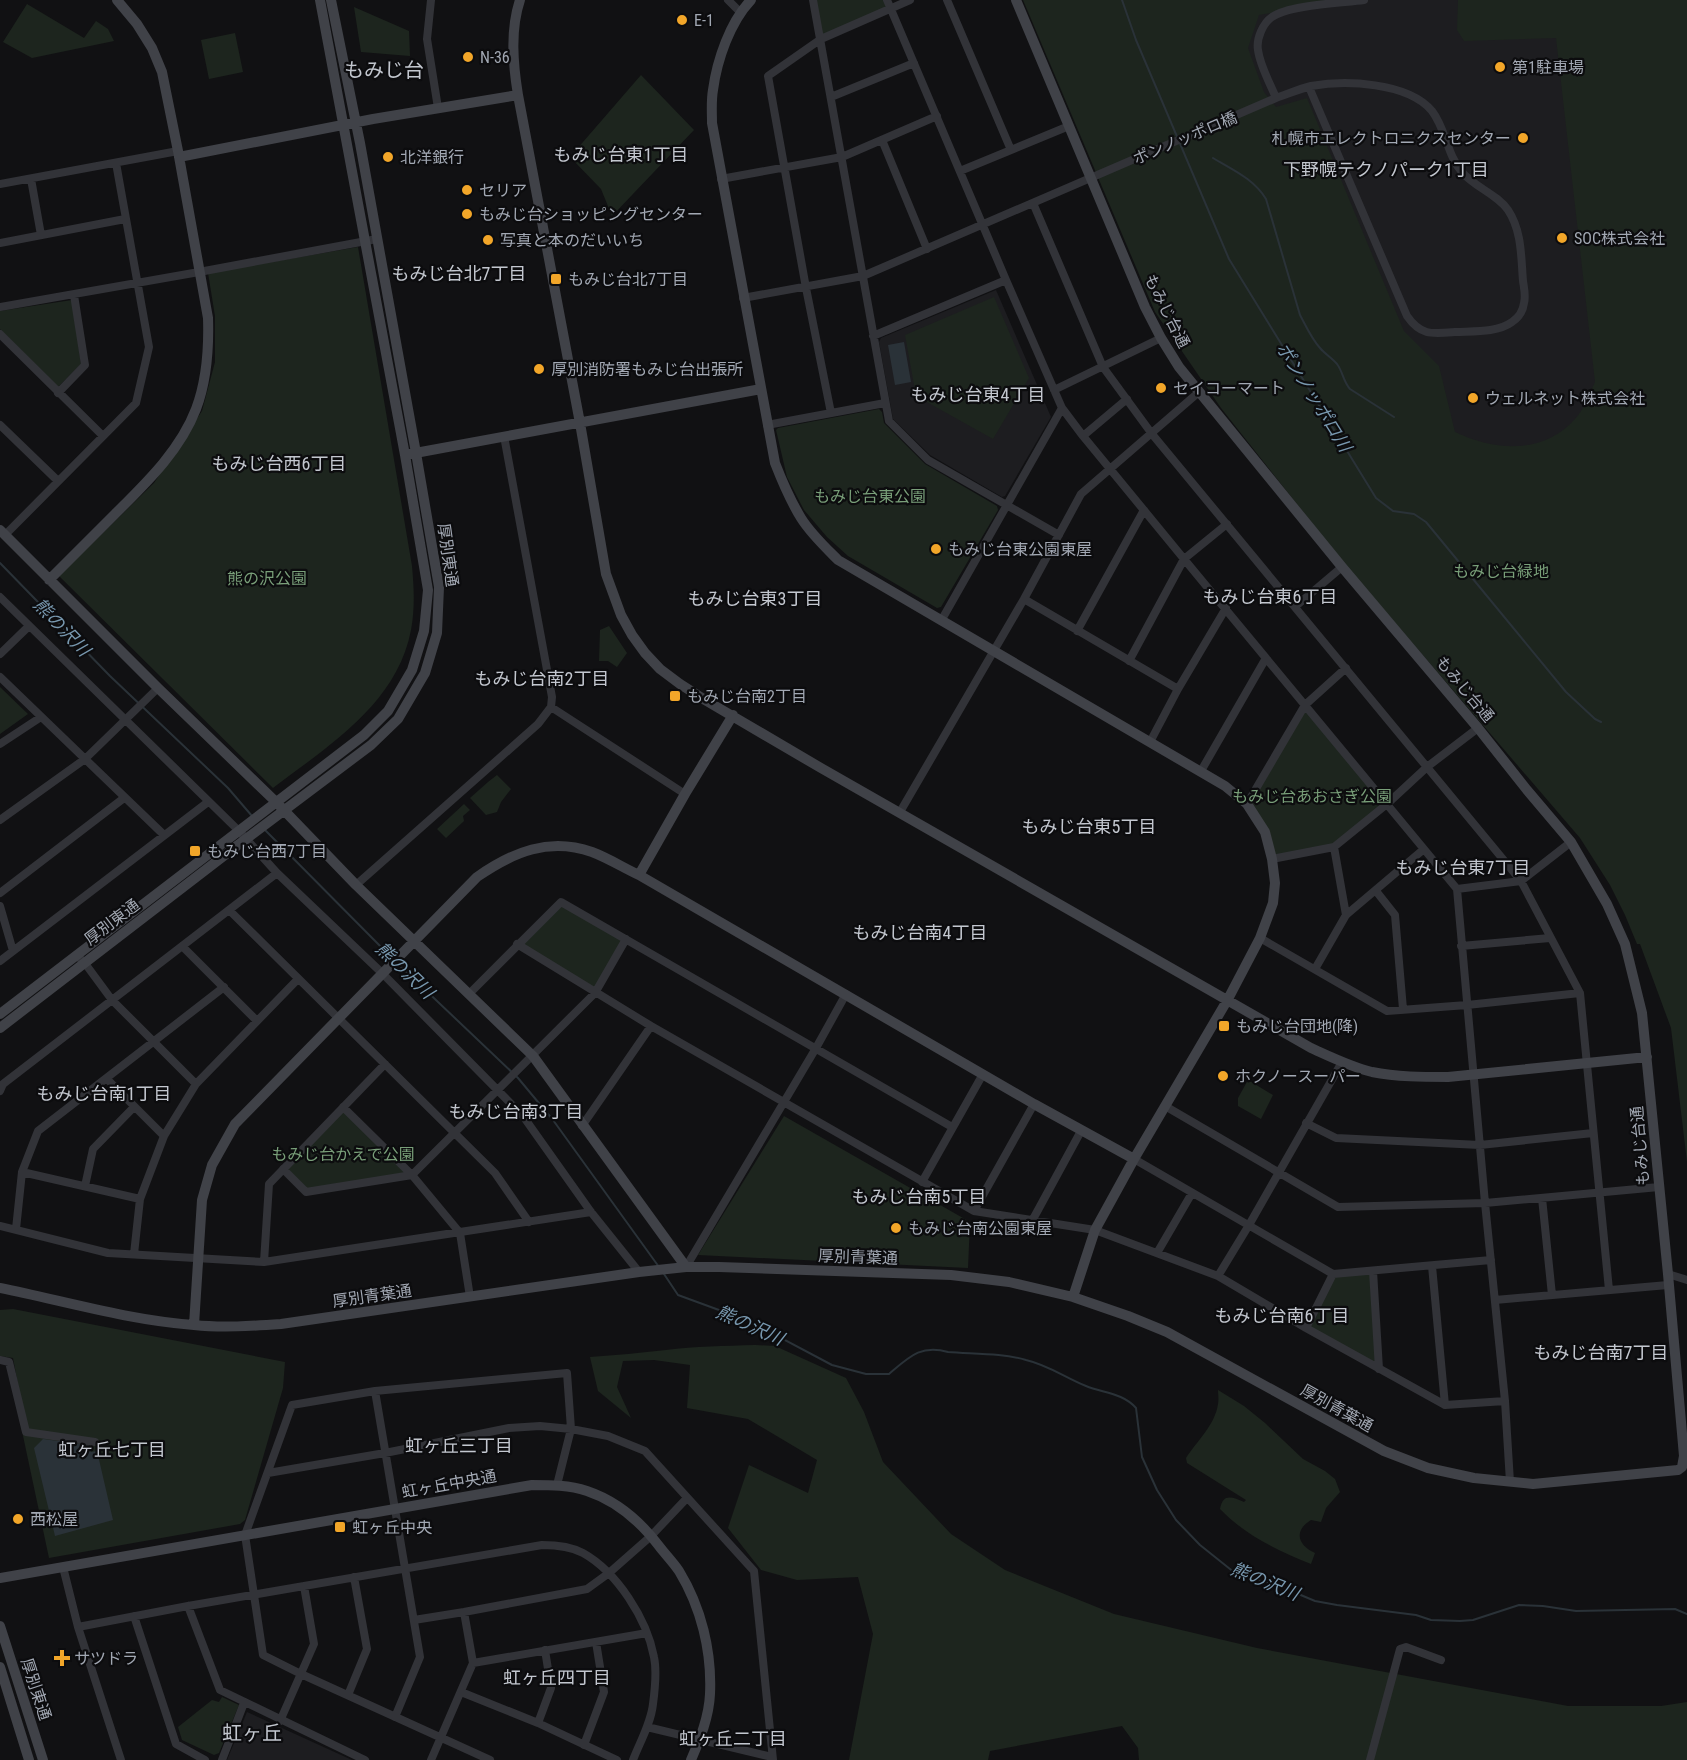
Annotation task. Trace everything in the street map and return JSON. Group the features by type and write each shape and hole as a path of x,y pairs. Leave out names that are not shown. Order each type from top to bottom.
{"street":[{"path":"49,580 148,481 177,444 196,411 203,386 209,343 208,318 162,72 142,32 117,0"},
{"name":"厚別東通","path":"247,832 273,820 371,745 398,719 424,673 437,633 439,587 377,239 320,0"},
{"name":"厚別東通","path":"0,1014 80,959 247,832 265,811 364,735 388,711 412,670 424,630 428,590 364,241 350,124 331,0"},
{"path":"431,0 427,39 438,108"},
{"path":"520,0 513,36 515,76 606,574 621,615 632,635 660,669 680,684 821,768 1311,1048 1342,1062 1373,1072 1424,1077 1647,1057"},
{"path":"728,0 740,12"},
{"path":"751,0 740,12 726,42 713,90 712,123 775,463 802,520 838,560 1225,786 1246,804 1265,832 1272,859 1275,883 1273,903 1260,938 1228,999 1095,1230 1073,1297"},
{"path":"813,0 889,421 928,460 1059,535"},
{"path":"831,413 768,76 821,39 889,4 910,0"},
{"path":"947,0 1011,150"},
{"name":"もみじ台通","path":"1016,0 1145,307 1179,366 1342,567 1571,842 1602,894 1624,944 1638,995 1647,1057 1684,1456 1682,1467 1678,1470"},
{"path":"1276,98 1257,47 1263,26 1272,17 1287,10 1364,0"},
{"path":"889,4 1062,408 1457,889 1505,1401 1510,1482"},
{"path":"831,97 914,63"},
{"name":"ポンノッポロ橋","path":"743,298 863,276 1276,98 1310,87 1337,83 1374,86 1412,94 1433,112 1462,173 1507,208 1515,223 1519,238 1525,302 1521,313 1514,321 1493,329 1436,334 1426,333 1414,327 1407,316 1310,87"},
{"path":"0,184 518,94"},
{"path":"721,179 842,157 937,116"},
{"path":"960,171 1069,126"},
{"path":"882,140 927,249"},
{"path":"116,163 148,347 136,403 3,532 154,691 285,810 356,885 469,994 530,1059 582,1126 681,1267 784,1102 846,994"},
{"path":"31,178 40,235"},
{"path":"1033,203 1103,366 1152,434 1521,881 1580,993 1609,1290"},
{"path":"0,243 125,219"},
{"path":"0,307 377,239"},
{"path":"873,336 1006,280"},
{"path":"58,393 85,365 74,295"},
{"path":"0,334 103,436"},
{"path":"1054,390 1161,338"},
{"path":"405,455 761,389"},
{"path":"900,812 1024,599 1081,494 1200,392"},
{"path":"1083,436 1127,399"},
{"path":"767,425 885,403"},
{"path":"941,621 1062,408"},
{"path":"0,425 58,481"},
{"path":"356,885 538,724 551,707 552,697 504,436"},
{"path":"1077,631 1144,510"},
{"path":"1128,661 1184,559 1227,524"},
{"path":"1296,606 1342,567"},
{"path":"0,597 208,802 247,832 277,873 386,970 524,1116 591,1212 644,1271"},
{"path":"1024,599 1178,689"},
{"path":"1150,742 1226,608"},
{"path":"0,654 29,626"},
{"path":"1201,771 1266,658"},
{"path":"1246,804 1305,705 1346,668"},
{"path":"0,677 164,835"},
{"path":"0,820 85,759 154,691"},
{"path":"551,707 685,794"},
{"path":"639,875 733,716"},
{"path":"0,744 41,717"},
{"path":"1272,859 1334,847 1478,728"},
{"path":"0,893 124,798"},
{"path":"0,961 208,802"},
{"path":"1457,889 1521,881 1571,842"},
{"path":"194,1326 202,1200 212,1165 235,1124 477,877 499,862 519,853 550,846 568,846 593,852 639,875 1333,1274 1491,1260"},
{"path":"1334,847 1346,915"},
{"path":"1315,969 1346,915 1424,849"},
{"path":"0,1091 3,1084 277,873"},
{"path":"1376,891 1395,915 1403,1010"},
{"path":"469,994 561,902 952,1127"},
{"path":"0,906 13,951"},
{"path":"229,910 495,1173 529,1222"},
{"path":"1260,938 1387,1011 1580,993"},
{"path":"1461,946 1550,938"},
{"path":"283,1169 306,1192 412,1175 595,993 626,939"},
{"path":"517,944 651,1026 974,1211 1095,1230 1218,1276 1445,1405 1505,1401"},
{"path":"182,946 258,1021"},
{"path":"80,959 112,1000 196,1084"},
{"name":"厚別東通","path":"0,1028 80,959"},
{"path":"134,1254 140,1199 164,1136 196,1084 298,979"},
{"path":"16,1229 22,1172 38,1131 224,987"},
{"path":"582,1126 651,1026"},
{"path":"1218,1276 1342,1062"},
{"path":"264,1262 268,1184 385,1064"},
{"path":"922,1182 983,1074"},
{"path":"107,1079 164,1136"},
{"path":"974,1211 1034,1104"},
{"path":"1165,1106 1338,1206 1485,1203 1659,1187"},
{"path":"86,1186 93,1149 134,1107"},
{"path":"343,1107 412,1175 460,1233 470,1297"},
{"path":"1306,1123 1336,1138 1480,1144 1593,1132"},
{"path":"1032,1221 1081,1131"},
{"path":"22,1172 140,1199"},
{"path":"1157,1253 1192,1193"},
{"path":"1542,1198 1552,1295"},
{"path":"0,1226 108,1253 264,1262 591,1212"},
{"path":"1432,1266 1445,1405"},
{"name":"厚別青葉通","path":"0,1288 127,1317 194,1326 238,1326 281,1324 681,1267 951,1275 1009,1282 1073,1297 1128,1316 1167,1332 1384,1451 1428,1467 1474,1478 1533,1484 1678,1470"},
{"path":"1373,1271 1379,1369"},
{"path":"1306,1328 1333,1274"},
{"path":"1495,1300 1609,1290 1668,1279 1687,1280"},
{"path":"0,1360 9,1362 26,1432 94,1442"},
{"path":"490,1760 301,1674 263,1654 245,1535 292,1405 375,1391 567,1373 571,1429 557,1485"},
{"path":"375,1391 420,1657 395,1717"},
{"path":"268,1473 385,1453 509,1428 540,1425 608,1436 645,1451 754,1571 773,1758 647,1727"},
{"name":"虹ヶ丘中央通","path":"0,1578 532,1485 575,1487 604,1498 636,1520 678,1570 698,1610 707,1642 710,1695 699,1740 691,1760"},
{"path":"414,1620 587,1589 651,1536 687,1498"},
{"path":"78,1627 542,1545 562,1546 583,1553 609,1573 629,1598 647,1633 654,1658 653,1705 647,1727 633,1760"},
{"path":"63,1567 78,1627 121,1760"},
{"path":"348,1695 367,1649 354,1577"},
{"path":"280,1721 314,1644 304,1586"},
{"path":"188,1606 220,1690 280,1721 365,1760"},
{"path":"431,1760 473,1664 464,1612"},
{"path":"134,1616 176,1744 205,1760"},
{"name":"厚別東通","path":"0,1626 44,1760"},
{"path":"473,1664 647,1633"},
{"path":"584,1745 604,1692 596,1642"},
{"path":"1370,1760 1400,1649 1406,1647 1441,1660"},
{"path":"538,1723 550,1688 545,1650"},
{"name":"厚別東通","path":"0,1667 29,1760"},
{"path":"461,1692 538,1723 617,1760"},
{"path":"222,1760 244,1703"}],"shaded area":[{"path":"1212,0 1571,0 1628,471 1509,457 1447,433"},
{"path":"996,290 1051,417 1005,496 1002,497 930,455 893,419 879,342 881,338"},
{"path":"904,342 911,382 895,385 888,345"},
{"path":"43,1439 89,1445 91,1452 97,1451 113,1520 55,1536 34,1448"},
{"path":"247,1712 352,1760 227,1760"}],"green space":[{"path":"813,0 887,0 891,8 821,39"},
{"name":"もみじ台緑地","path":"1023,0 1343,0 1259,15 1248,48 1264,92 1276,107 1307,98 1404,331 1439,366 1455,432 1486,443 1518,446 1534,444 1562,431 1581,411 1595,382 1556,38 1464,41 1457,30 1458,0 1687,0 1687,1162 1671,1028 1640,944 1637,944 1610,885 1580,838 1342,561 1221,408 1155,312"},
{"path":"27,4 84,38 96,21 108,29 114,41 32,58 3,42"},
{"path":"354,7 409,31 410,56 361,52"},
{"path":"235,33 243,72 209,79 201,40"},
{"path":"641,75 694,130 612,216 601,189 570,157"},
{"name":"熊の沢公園","path":"358,247 412,566 414,598 411,630 403,656 391,680 376,701 337,739 273,788 59,576 154,483 202,411 215,362 215,316 208,273"},
{"path":"994,297 1029,378 993,439 916,396 905,335"},
{"path":"72,300 81,364 58,387 0,329 0,311"},
{"name":"もみじ台東公園","path":"879,409 882,412 884,423 925,464 997,506 998,510 941,607 937,608 848,556 827,537 804,510 787,477 776,430 778,428"},
{"path":"609,626 627,653 617,667 608,661 599,661 600,630"},
{"path":"0,687 28,714 0,734"},
{"name":"もみじ台あおさぎ公園","path":"1305,705 1387,804 1334,847 1272,859 1247,804"},
{"path":"497,775 511,789 497,812 486,815 470,798"},
{"path":"464,804 470,810 463,816 464,821 446,838 437,829"},
{"path":"561,902 626,939 595,993 517,944"},
{"path":"1248,1080 1273,1095 1261,1119 1238,1106 1238,1098"},
{"name":"もみじ台かえで公園","path":"343,1107 412,1175 306,1192 283,1169"},
{"path":"784,1116 970,1222 968,1268 698,1255"},
{"path":"1373,1271 1379,1369 1306,1328 1333,1274"},
{"path":"13,1309 285,1362 283,1388 245,1520 240,1524 49,1558 19,1417 24,1416 13,1358 0,1356 0,1310"},
{"path":"775,1346 846,1378 864,1412 883,1462 951,1534 1005,1570 1114,1614 1257,1648 1568,1706 1661,1706 1687,1702 1687,1760 1139,1760 1138,1748 1122,1726 990,1751 988,1760 849,1760 873,1634 858,1577 797,1580 761,1570 728,1528 749,1465 808,1493 817,1460 748,1419 687,1408 690,1365 654,1360 623,1361 617,1387 631,1418 598,1391 590,1357 688,1348"},
{"path":"1218,1390 1244,1406 1265,1423 1303,1459 1335,1479 1340,1492 1326,1508 1321,1522 1311,1520 1305,1524 1300,1533 1305,1546 1315,1553 1311,1564 1262,1541 1230,1519 1220,1509 1223,1500 1229,1498 1244,1502 1246,1500 1187,1463 1186,1458 1216,1412"},
{"path":"222,1697 239,1705 219,1753 214,1755 182,1740 178,1727 212,1700 219,1702"}],"waterway":[{"name":"ポンノッポロ川","path":"1122,0 1136,40 1229,259 1376,498 1393,511 1414,514 1426,522 1566,692 1601,722"},
{"path":"1213,158 1249,180 1266,199 1300,315 1314,340 1337,364 1350,389 1394,417"},
{"name":"熊の沢川","path":"0,563 110,676 228,788 252,816"},
{"name":"熊の沢川","path":"264,829 393,959"},
{"name":"熊の沢川","path":"397,963 518,1078 553,1120 659,1267"},
{"name":"熊の沢川","path":"664,1274 678,1295 749,1321 832,1365 866,1374 889,1374 909,1357 923,1351 939,1350 997,1355 1034,1362 1086,1386 1125,1399 1136,1408 1142,1457 1157,1490 1176,1520 1200,1545 1235,1573 1277,1585 1315,1601 1416,1615 1431,1620 1473,1620 1519,1605 1576,1611 1675,1609 1687,1614"}],"place":[{"name":"E-1","path":"682,20"},
{"name":"N-36","path":"468,57"},
{"name":"第1駐車場","path":"1500,67"},
{"name":"札幌市エレクトロニクスセンター","path":"1523,138"},
{"name":"北洋銀行","path":"388,157"},
{"name":"セリア","path":"467,190"},
{"name":"もみじ台ショッピングセンター","path":"467,214"},
{"name":"SOC株式会社","path":"1562,238"},
{"name":"写真と本のだいいち","path":"488,240"},
{"name":"もみじ台北7丁目","path":"556,279"},
{"name":"厚別消防署もみじ台出張所","path":"539,369"},
{"name":"セイコーマート","path":"1161,388"},
{"name":"ウェルネット株式会社","path":"1473,398"},
{"name":"もみじ台東公園東屋","path":"936,549"},
{"name":"もみじ台南2丁目","path":"675,696"},
{"name":"もみじ台西7丁目","path":"195,851"},
{"name":"もみじ台団地(降)","path":"1224,1026"},
{"name":"ホクノースーパー","path":"1223,1076"},
{"name":"もみじ台南公園東屋","path":"896,1228"},
{"name":"西松屋","path":"18,1519"},
{"name":"虹ヶ丘中央","path":"340,1527"},
{"name":"サツドラ","path":"62,1658"}],"district":[{"name":"もみじ台","path":"384,70"},
{"name":"もみじ台東1丁目","path":"621,154"},
{"name":"下野幌テクノパーク1丁目","path":"1386,169"},
{"name":"もみじ台北7丁目","path":"459,273"},
{"name":"もみじ台東4丁目","path":"978,394"},
{"name":"もみじ台西6丁目","path":"279,463"},
{"name":"もみじ台東6丁目","path":"1270,596"},
{"name":"もみじ台東3丁目","path":"755,598"},
{"name":"もみじ台南2丁目","path":"542,678"},
{"name":"もみじ台東5丁目","path":"1089,826"},
{"name":"もみじ台東7丁目","path":"1463,867"},
{"name":"もみじ台南4丁目","path":"920,932"},
{"name":"もみじ台南1丁目","path":"104,1093"},
{"name":"もみじ台南3丁目","path":"516,1111"},
{"name":"もみじ台南5丁目","path":"919,1196"},
{"name":"もみじ台南6丁目","path":"1282,1315"},
{"name":"もみじ台南7丁目","path":"1601,1352"},
{"name":"虹ヶ丘三丁目","path":"459,1445"},
{"name":"虹ヶ丘七丁目","path":"112,1449"},
{"name":"虹ヶ丘四丁目","path":"557,1677"},
{"name":"虹ヶ丘","path":"252,1733"},
{"name":"虹ヶ丘二丁目","path":"733,1738"}]}
